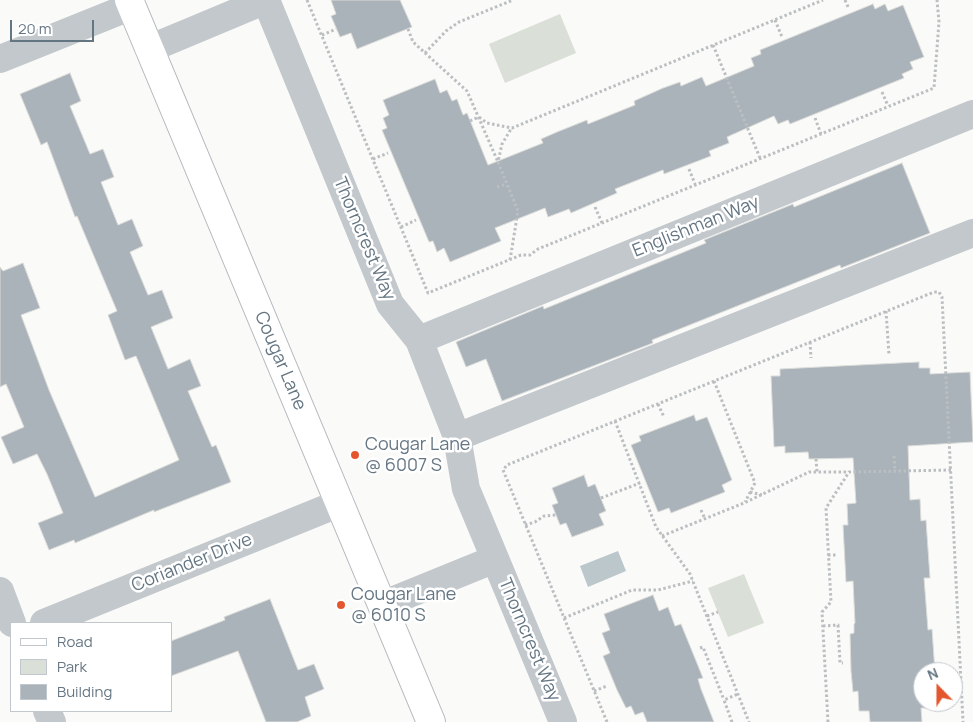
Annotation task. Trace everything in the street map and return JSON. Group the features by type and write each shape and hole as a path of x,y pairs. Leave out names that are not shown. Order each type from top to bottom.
{"main road":[{"name":"Cougar Lane","path":"131,3 431,722"}],"street":[{"name":"Thorncrest Way","path":"149,48 266,0 390,304 418,340 458,437 466,489 563,722"},
{"path":"0,60 131,3"},
{"name":"Englishman Way","path":"418,340 973,114"},
{"path":"458,437 973,233"},
{"name":"Coriander Drive","path":"46,622 340,503"},
{"name":"Thorncrest Way","path":"382,605 495,559"},
{"path":"0,590 12,622"}],"path":[{"path":"307,0 428,293 521,255 530,255 538,248 934,88 939,22 937,0"},
{"path":"425,53 446,31 459,22 513,0"},
{"path":"479,117 487,123 512,128 823,0"},
{"path":"845,0 849,9"},
{"path":"775,20 782,37"},
{"path":"322,36 336,29"},
{"path":"408,29 413,42 467,91 479,117 518,211 510,260"},
{"path":"713,46 760,158"},
{"path":"882,92 888,106"},
{"path":"470,120 479,117"},
{"path":"815,118 821,134"},
{"path":"498,162 502,144 512,128"},
{"path":"373,159 388,154"},
{"path":"689,169 695,184"},
{"path":"497,187 506,184"},
{"path":"596,207 602,223"},
{"path":"401,227 416,220"},
{"path":"607,722 503,470 508,464 886,311 934,292 939,292 942,297 963,722"},
{"path":"886,311 888,355"},
{"path":"810,342 811,358"},
{"path":"714,381 755,483 744,503"},
{"path":"658,404 664,417"},
{"path":"615,421 656,527 693,581 749,722"},
{"path":"894,456 895,471"},
{"path":"816,459 817,472"},
{"path":"662,536 744,503 809,472 951,470"},
{"path":"828,722 822,612 830,602 826,508 848,472"},
{"path":"601,498 640,483"},
{"path":"750,492 762,495"},
{"path":"701,510 705,519"},
{"path":"525,525 535,522 544,516 556,515"},
{"path":"828,555 836,555"},
{"path":"564,618 632,590 658,590 693,581"},
{"path":"707,616 718,612"},
{"path":"823,626 838,625 840,663 843,663"},
{"path":"700,648 703,646 732,722"},
{"path":"594,691 607,686"},
{"path":"724,700 738,694"}],"green space":[{"path":"560,14 576,53 505,83 489,44"},
{"path":"744,574 764,623 728,637 708,588"}],"shaded area":[{"path":"618,551 626,571 588,587 580,566"}],"building":[{"path":"331,0 400,0 412,27 357,49 351,33 340,37 331,16 336,14"},
{"path":"873,4 875,9 885,4 888,11 903,5 924,57 910,62 913,69 902,74 904,78 790,124 788,120 778,124 774,116 727,137 729,143 709,151 711,156 664,174 663,170 615,189 617,193 571,213 569,209 548,217 545,208 495,228 501,241 450,262 444,248 437,252 433,241 429,242 382,130 387,128 383,118 389,115 383,100 435,79 440,93 447,90 452,101 457,99 463,115 467,113 488,165 543,143 541,139 557,132 587,120 588,124 635,105 634,101 663,88 680,82 681,86 702,77 706,86 754,66 751,58 761,54 760,50"},
{"path":"70,73 81,101 70,106 90,154 103,149 114,177 101,182 118,225 132,219 143,246 130,252 148,295 162,290 173,318 151,327 168,369 190,359 201,386 188,391 212,447 216,445 231,482 154,512 154,510 75,543 74,540 49,550 38,523 63,513 47,474 37,454 13,464 1,437 24,427 6,384 0,387 0,267 3,271 23,263 40,308 21,315 49,390 95,497 179,460 136,356 125,360 108,315 117,311 77,216 75,217 47,142 41,145 20,94"},
{"path":"902,163 930,233 841,268 840,265 652,340 653,343 502,401 486,359 466,367 456,342 543,306 544,309 706,243 704,240 793,204 794,207"},
{"path":"919,362 919,368 930,368 930,374 970,372 973,442 908,446 910,500 920,499 921,521 926,520 930,578 924,578 928,630 932,629 934,662 913,662 913,712 921,712 922,722 870,722 869,711 859,711 858,691 853,692 851,671 850,634 854,633 855,623 853,581 846,582 843,525 848,525 847,504 856,503 853,458 809,459 808,452 785,453 785,446 774,447 771,376 780,376 780,369"},
{"path":"694,415 696,421 707,417 732,480 722,485 725,492 671,513 669,508 658,512 631,445 641,441 639,436"},
{"path":"584,475 588,487 595,484 606,511 599,514 604,525 572,537 566,523 560,525 552,505 558,503 552,488"},
{"path":"653,595 659,611 668,607 675,626 681,624 703,678 698,679 714,722 647,722 643,712 635,715 631,706 626,708 617,690 603,656 610,653 602,633 610,630 604,614"},
{"path":"270,599 298,670 314,664 324,689 305,697 311,716 297,722 266,722 238,651 172,676 172,641 225,620 224,617"}],"place":[{"name":"Cougar Lane @ 6007 S","path":"355,455"},
{"name":"Cougar Lane @ 6010 S","path":"341,605"}]}
